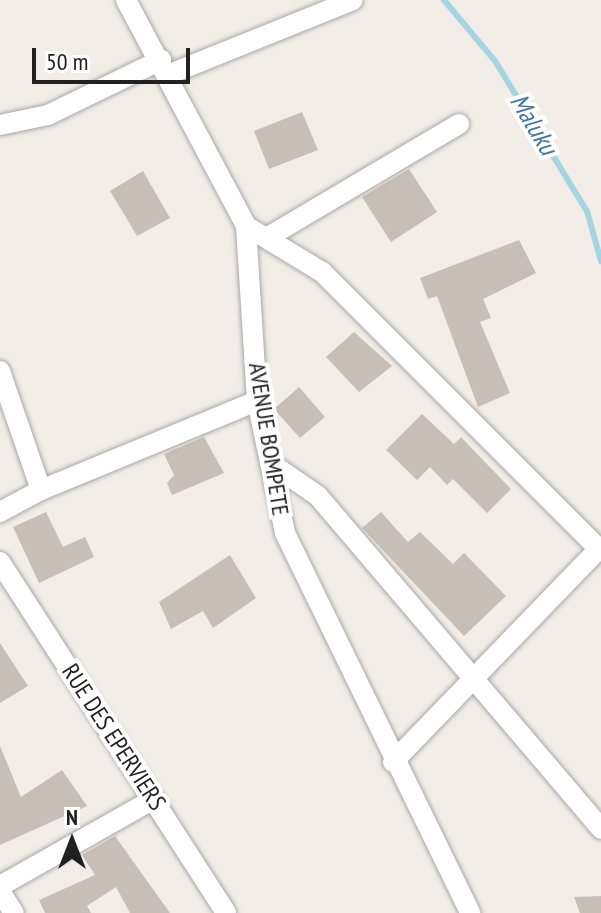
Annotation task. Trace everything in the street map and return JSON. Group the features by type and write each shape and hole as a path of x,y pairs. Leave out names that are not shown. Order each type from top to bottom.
{"street":[{"name":"AVENUE BOMPETE","path":"126,0 166,67 246,226 257,401 285,533 393,762 470,913"},
{"path":"0,125 48,115 166,67 353,0"},
{"path":"268,237 459,124"},
{"path":"246,226 322,272 600,550 393,762"},
{"path":"0,371 41,490"},
{"path":"0,512 41,490 257,401"},
{"path":"270,463 318,496 470,680 601,829"},
{"name":"RUE DES EPERVIERS","path":"0,562 226,913"},
{"path":"14,913 0,889 154,799"}],"building":[{"path":"302,112 318,150 269,169 254,131"},
{"path":"409,169 437,212 391,242 362,197"},
{"path":"143,171 170,218 137,236 110,191"},
{"path":"519,240 536,273 483,299 491,318 480,322 510,393 478,407 437,296 428,299 420,278"},
{"path":"354,332 392,366 359,392 326,357"},
{"path":"299,387 325,417 300,438 274,409"},
{"path":"422,414 454,444 461,437 511,489 487,513 453,479 447,485 430,467 417,480 386,450"},
{"path":"204,437 224,473 172,495 167,483 174,475 164,454"},
{"path":"46,512 63,547 85,537 94,557 39,583 13,527"},
{"path":"381,512 408,542 420,532 453,564 464,553 506,596 464,636 362,528"},
{"path":"230,555 256,598 213,628 203,611 171,629 159,602"},
{"path":"0,643 28,686 0,703"},
{"path":"0,746 21,797 62,770 87,806 0,845"},
{"path":"115,836 170,913 130,913 116,887 87,906 91,913 45,913 39,900 95,875 82,855"},
{"path":"601,896 601,913 580,913 574,897"}],"waterway":[{"name":"Maluku","path":"444,0 495,61 587,211 601,261"}]}
